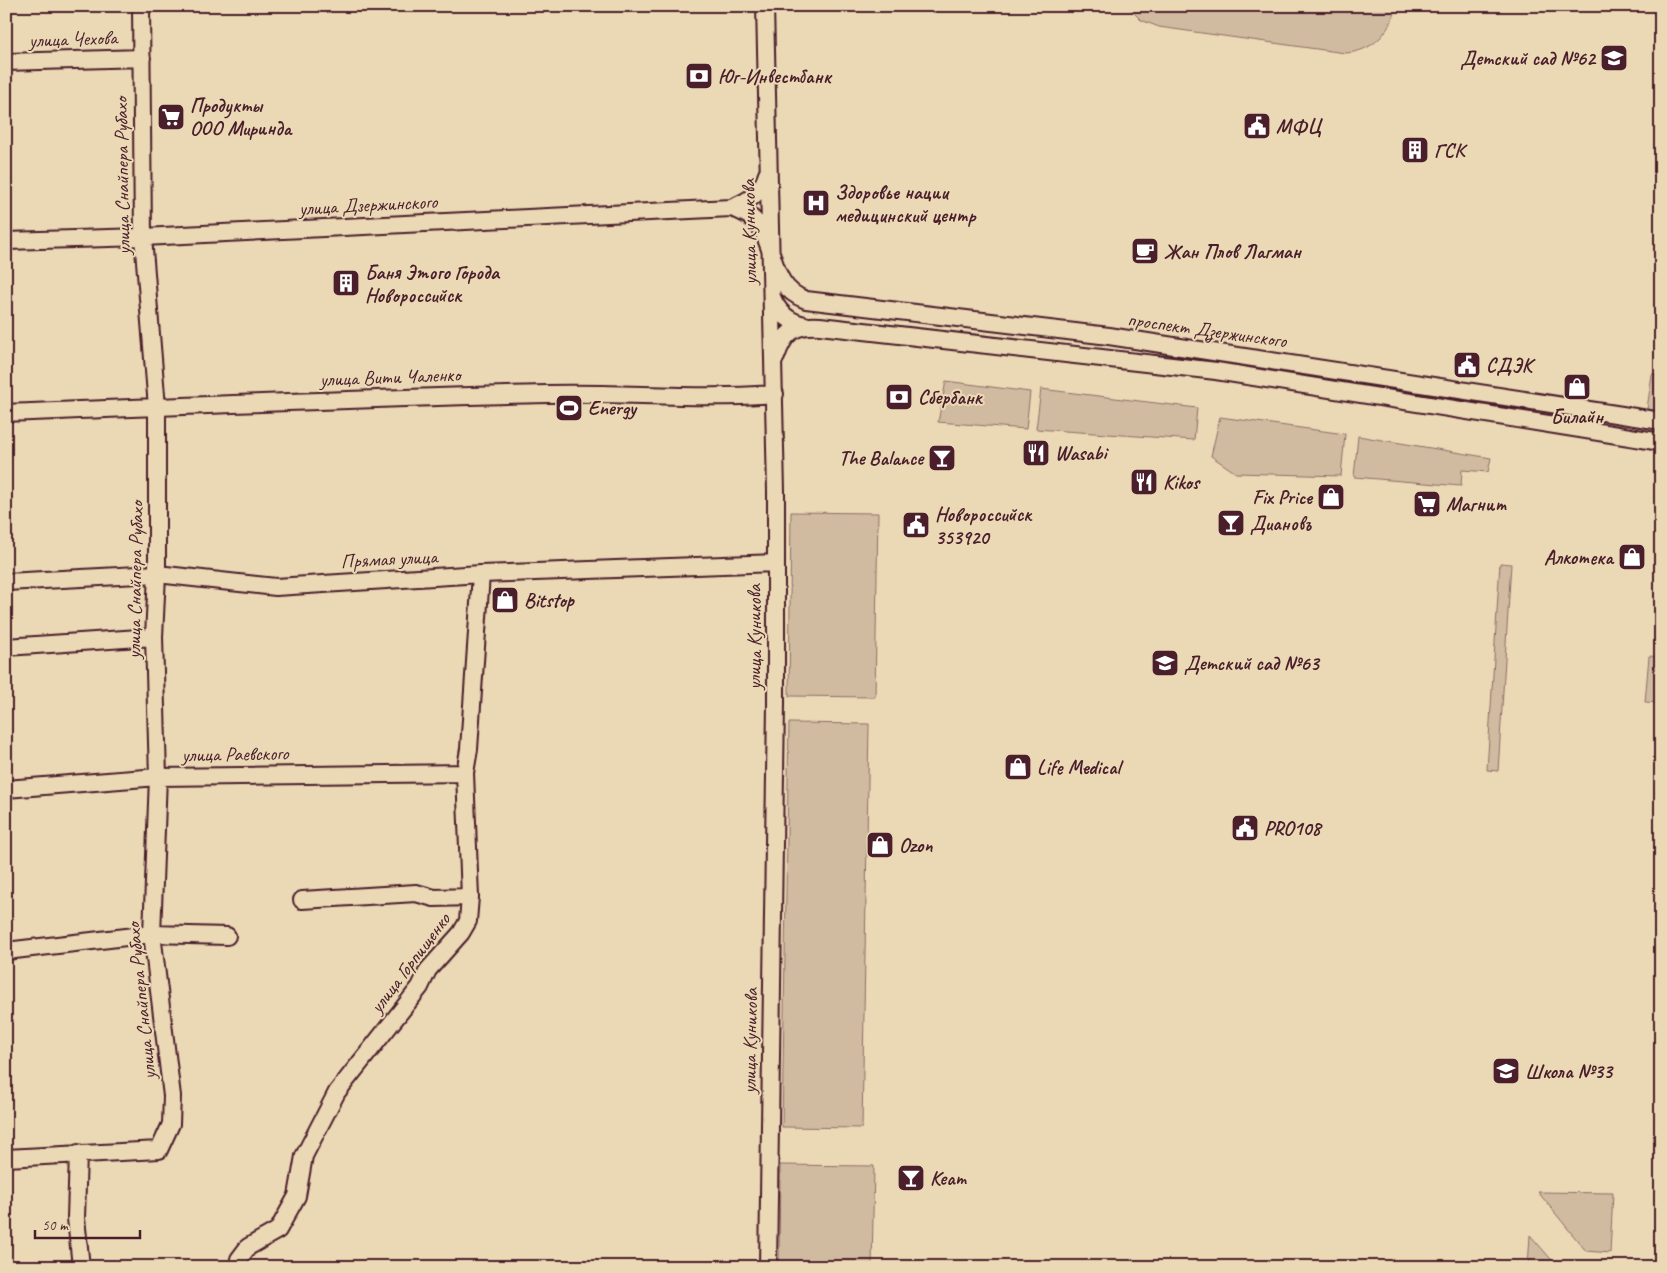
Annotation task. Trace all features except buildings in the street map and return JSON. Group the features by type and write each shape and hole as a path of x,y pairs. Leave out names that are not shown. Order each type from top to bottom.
{"street":[{"name":"улица Снайпера Рубахо","path":"78,1153 159,1150 171,1124 172,1096 152,934 158,777 154,637 157,574 157,407 143,237 141,6"},
{"name":"улица Куникова","path":"765,6 775,394 776,704 768,1267"},
{"name":"улица Чехова","path":"6,62 142,58"},
{"path":"731,208 752,199 765,182 769,170"},
{"name":"улица Дзержинского","path":"6,241 143,237 731,208"},
{"name":"проспект Дзержинского","path":"731,208 745,212 760,225 778,274 796,296 806,300 1109,336 1661,421"},
{"path":"772,295 780,311 795,323 804,325"},
{"path":"772,326 780,311 795,301 806,300"},
{"path":"773,364 786,335 804,325"},
{"name":"проспект Дзержинского","path":"804,325 1216,371 1661,442"},
{"path":"1216,371 1219,352"},
{"name":"улица Вити Чаленко","path":"6,413 596,393 742,396 775,394"},
{"name":"Прямая улица","path":"6,582 157,574 276,587 481,574 775,563"},
{"name":"улица Горпищенко","path":"238,1267 239,1259 248,1247 278,1230 297,1196 304,1156 337,1092 420,987 428,970 461,933 468,921 470,897 465,773 469,749 481,574"},
{"path":"6,647 154,637"},
{"name":"улица Раевского","path":"6,789 158,777 465,773"},
{"path":"302,900 416,893 434,898 470,897"},
{"path":"6,951 152,934 227,936"},
{"path":"6,1158 78,1153 76,1218 81,1267"}],"shaded area":[{"path":"1127,6 1395,6 1390,24 1379,39 1364,49 1345,53 1159,27 1141,20"},
{"path":"1652,374 1661,375 1661,411 1647,409"},
{"path":"946,381 1030,392 1026,429 938,422"},
{"path":"1041,389 1197,408 1194,440 1036,429"},
{"path":"1220,417 1345,434 1341,476 1236,473 1211,456"},
{"path":"1358,436 1491,458 1488,472 1462,470 1461,486 1354,477"},
{"path":"791,512 878,513 875,697 789,696"},
{"path":"1500,563 1511,564 1498,771 1487,770"},
{"path":"1649,656 1661,657 1661,703 1645,702"},
{"path":"789,723 869,724 862,1128 782,1127"},
{"path":"780,1165 874,1166 872,1267 779,1267"},
{"path":"1538,1192 1613,1193 1610,1253 1586,1251"},
{"path":"1530,1235 1557,1266 1557,1267 1528,1267"}],"place":[{"name":"Детский сад №62","path":"1614,58"},
{"name":"Юг-Инвестбанк","path":"699,76"},
{"name":"Продукты ООО Миринда","path":"171,117"},
{"name":"МФЦ","path":"1257,126"},
{"name":"ГСК","path":"1415,150"},
{"name":"Здоровье нации медицинский центр","path":"816,203"},
{"name":"Жан Плов Лагман","path":"1145,251"},
{"name":"Баня Этого Города Новороссийск","path":"346,283"},
{"name":"СДЭК","path":"1467,365"},
{"name":"Билайн","path":"1577,387"},
{"name":"Сбербанк","path":"899,397"},
{"name":"Energy","path":"569,408"},
{"name":"Wasabi","path":"1036,453"},
{"name":"The Balance","path":"942,458"},
{"name":"Kikos","path":"1144,482"},
{"name":"Fix Price","path":"1331,497"},
{"name":"Магнит","path":"1427,504"},
{"name":"Диановъ","path":"1231,523"},
{"name":"Новороссийск 353920","path":"916,525"},
{"name":"Алкотека","path":"1632,557"},
{"name":"Bitstop","path":"505,600"},
{"name":"Детский сад №63","path":"1165,663"},
{"name":"Life Medical","path":"1018,767"},
{"name":"PRO108","path":"1245,828"},
{"name":"Ozon","path":"880,845"},
{"name":"Школа №33","path":"1506,1071"},
{"name":"Кеат","path":"911,1178"}]}
